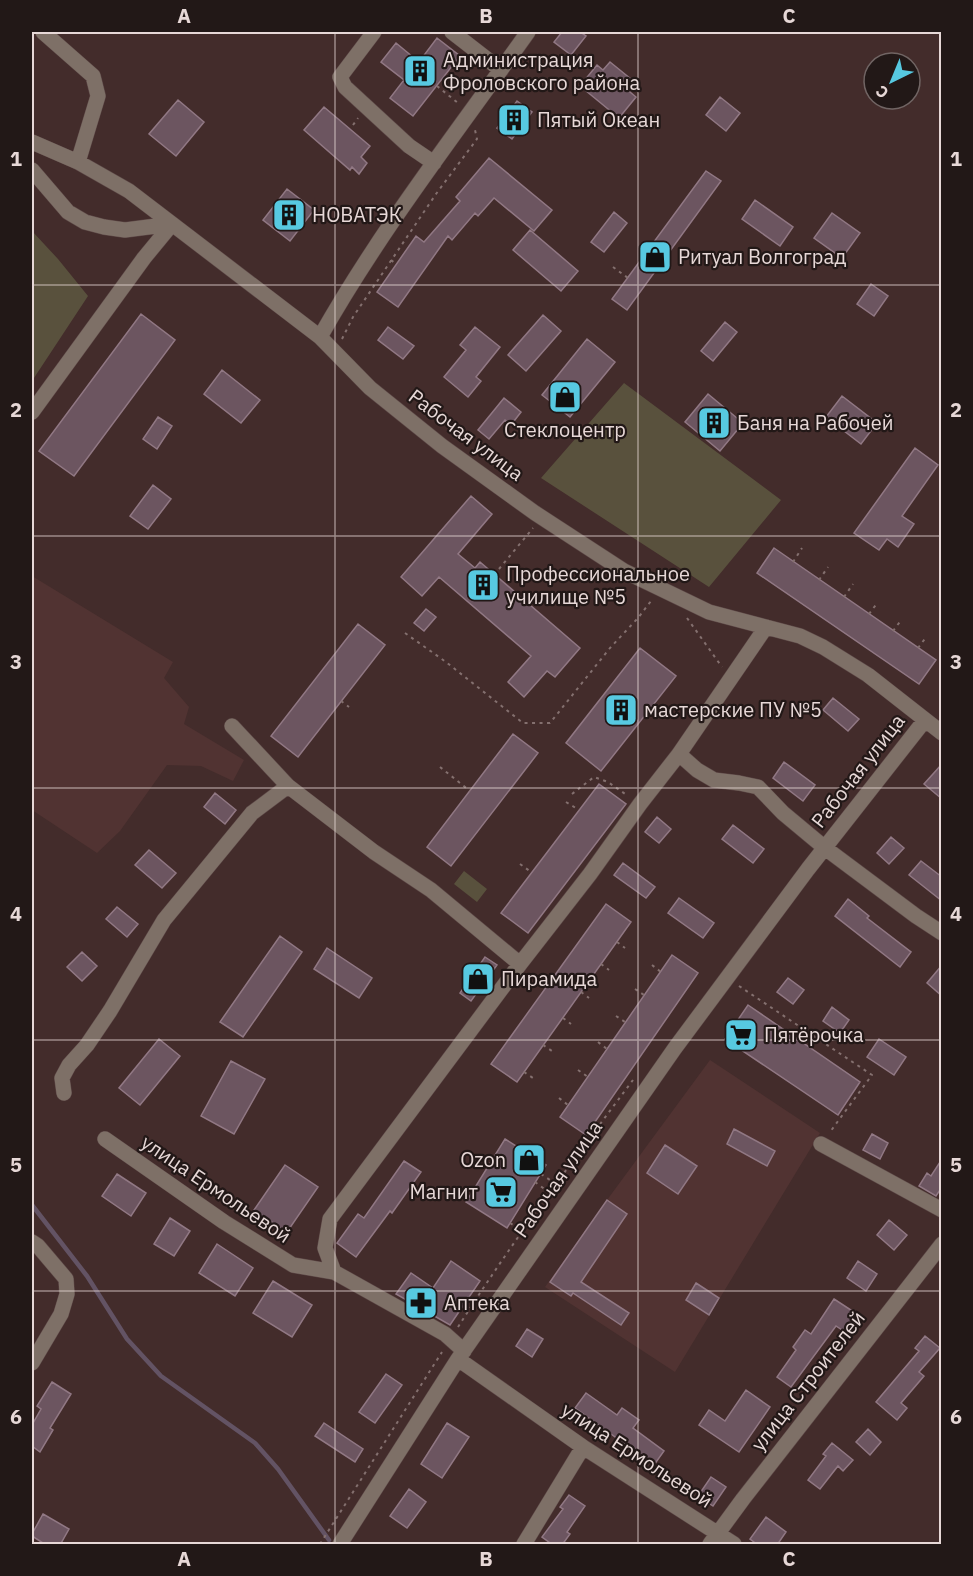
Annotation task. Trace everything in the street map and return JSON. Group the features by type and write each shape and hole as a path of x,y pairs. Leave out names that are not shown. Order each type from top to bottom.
{"street":[{"path":"43,32 93,76 98,96 78,162"},
{"path":"374,32 340,77 345,87 409,146 434,163"},
{"path":"452,32 501,70"},
{"path":"320,337 358,272 528,32"},
{"name":"Рабочая улица","path":"32,142 78,162 129,190 320,337 370,388 442,446 542,518 624,571 709,612 800,636 823,647 868,675 942,733"},
{"path":"32,170 68,212 85,222 125,230 172,224"},
{"path":"32,412 144,258 172,224"},
{"path":"334,1272 325,1248 330,1219 520,964 591,874 640,804 679,754 766,627"},
{"name":"Рабочая улица","path":"340,1545 461,1355 675,1048 808,869 925,720"},
{"path":"232,726 288,786 374,852 431,890 520,964"},
{"name":"Рабочая улица","path":"679,754 697,770 714,780 758,787 783,813 825,848 942,933"},
{"path":"64,1093 62,1078 69,1065 87,1045 110,1011 164,920 252,813 288,786"},
{"name":"улица Ермольевой","path":"105,1139 224,1222 293,1265 334,1272 445,1334 461,1355 583,1447 713,1539 734,1545"},
{"path":"821,1144 942,1210"},
{"path":"32,1242 66,1278 67,1294 61,1314 32,1364"},
{"name":"улица Строителей","path":"713,1539 942,1244"},
{"path":"524,1545 583,1447"}],"path":[{"path":"347,345 342,339 352,317 436,194 477,139 469,113 437,86"},
{"path":"391,260 396,264"},
{"path":"613,267 628,278"},
{"path":"499,570 542,518"},
{"path":"793,562 802,548"},
{"path":"819,580 828,567"},
{"path":"844,597 853,584"},
{"path":"405,633 446,662 523,723 550,723 610,648 638,618 658,588"},
{"path":"869,614 878,602"},
{"path":"687,618 731,679"},
{"path":"894,631 902,619"},
{"path":"918,648 927,636"},
{"path":"341,701 349,707"},
{"path":"440,767 470,791"},
{"path":"572,794 594,777 608,782 640,804"},
{"path":"566,802 579,810"},
{"path":"520,864 531,872"},
{"path":"617,942 625,948"},
{"path":"601,964 609,970"},
{"path":"652,965 661,972"},
{"path":"727,978 872,1075 821,1144"},
{"path":"635,989 644,995"},
{"path":"581,992 589,998"},
{"path":"616,1016 626,1023"},
{"path":"562,1018 571,1024"},
{"path":"598,1042 607,1049"},
{"path":"543,1045 552,1051"},
{"path":"578,1070 588,1077"},
{"path":"524,1072 533,1078"},
{"path":"559,1098 568,1105"},
{"path":"541,1174 556,1184"},
{"path":"536,1182 550,1193"},
{"path":"510,1223 523,1231"},
{"path":"320,1544 331,1526"}],"shaded area":[{"path":"32,231 88,296 32,381"},
{"path":"624,383 781,500 709,587 541,478"},
{"path":"32,576 173,662 164,678 189,707 184,724 244,760 233,781 201,766 167,765 120,831 97,853 32,810"},
{"path":"464,871 487,889 477,902 454,884"},
{"path":"710,1060 820,1133 675,1372 545,1287"}],"building":[{"path":"562,32 580,32 586,36 571,55 554,42"},
{"name":"Администрация Фроловского района","path":"437,38 460,56 413,116 390,98 404,80 381,62 396,43 419,62"},
{"path":"610,62 631,79 624,87 636,97 619,118 580,86 597,65 603,70"},
{"path":"720,97 740,113 726,131 706,115"},
{"path":"178,100 204,122 176,156 149,134"},
{"name":"Пятый Океан","path":"517,101 532,112 512,139 497,128"},
{"path":"324,107 370,146 361,157 367,163 359,174 352,167 350,170 304,130"},
{"path":"489,158 552,210 534,231 494,198 478,216 475,213 452,240 448,236 398,307 377,292 416,236 424,242 460,201 456,197"},
{"path":"706,171 721,181 627,310 612,299"},
{"name":"НОВАТЭК","path":"287,189 314,210 290,241 263,220"},
{"path":"755,200 793,227 780,246 742,219"},
{"path":"614,212 627,223 604,252 591,242"},
{"path":"832,213 860,233 842,258 814,238"},
{"path":"530,230 578,271 561,291 513,250"},
{"path":"871,284 888,296 874,316 857,304"},
{"path":"141,314 175,340 74,476 39,451"},
{"path":"543,315 561,331 526,371 508,355"},
{"path":"725,322 737,332 713,361 701,351"},
{"path":"388,327 414,346 403,359 378,340"},
{"path":"475,327 500,347 476,377 481,381 468,397 444,377 466,350 460,345"},
{"path":"587,339 615,362 570,417 542,395"},
{"path":"222,370 260,400 241,423 204,394"},
{"name":"Баня на Рабочей","path":"708,394 743,423 720,451 685,422"},
{"path":"842,396 877,423 861,444 826,417"},
{"path":"504,398 521,412 511,425 505,420 489,439 478,430"},
{"path":"158,417 172,426 157,449 143,439"},
{"path":"915,448 938,465 902,516 914,524 898,547 887,539 879,550 854,533"},
{"path":"153,485 171,499 148,529 130,516"},
{"name":"Профессиональное училище №5","path":"471,496 492,514 458,554 475,568 480,562 580,648 555,677 547,671 524,697 508,682 531,656 439,577 422,596 401,577"},
{"path":"774,548 936,660 919,684 757,573"},
{"path":"426,609 436,617 424,631 414,623"},
{"path":"358,624 385,645 298,757 271,736"},
{"name":"мастерские ПУ №5","path":"640,648 676,676 601,771 566,743"},
{"path":"833,698 859,719 848,731 823,710"},
{"path":"513,734 538,753 451,866 427,847"},
{"path":"784,762 815,785 803,801 773,778"},
{"path":"942,764 942,799 924,784"},
{"path":"599,784 626,804 528,933 501,913"},
{"path":"215,793 236,810 225,824 204,807"},
{"path":"657,817 671,829 659,843 645,832"},
{"path":"733,825 764,849 753,863 722,839"},
{"path":"891,837 904,848 889,864 877,853"},
{"path":"149,850 176,873 162,888 135,865"},
{"path":"921,861 942,877 942,901 909,875"},
{"path":"623,863 655,887 646,898 614,875"},
{"path":"679,898 714,923 703,938 668,913"},
{"path":"848,899 869,916 867,918 911,952 900,967 835,916"},
{"path":"606,904 631,922 517,1082 491,1064"},
{"path":"117,907 138,924 127,937 106,919"},
{"path":"280,936 302,952 243,1037 220,1022"},
{"path":"327,948 372,978 359,998 314,969"},
{"path":"82,952 97,966 82,981 67,967"},
{"path":"672,955 698,973 586,1135 560,1117"},
{"name":"Пирамида","path":"485,957 497,965 471,1001 460,993"},
{"path":"942,965 942,996 927,983"},
{"path":"788,978 804,990 793,1004 777,992"},
{"path":"748,1005 860,1082 838,1115 725,1039"},
{"path":"832,1007 849,1020 840,1033 823,1021"},
{"path":"159,1039 180,1056 140,1105 119,1088"},
{"path":"879,1039 906,1057 894,1075 867,1057"},
{"path":"231,1061 265,1079 234,1134 201,1116"},
{"path":"734,1129 775,1151 767,1166 727,1144"},
{"path":"872,1134 888,1143 880,1159 863,1150"},
{"name":"Магнит","path":"505,1139 546,1165 507,1228 466,1202"},
{"path":"665,1145 697,1166 678,1194 647,1173"},
{"path":"942,1159 942,1187 936,1196 919,1186 927,1173 931,1176"},
{"path":"404,1161 421,1172 392,1213 390,1211 356,1257 337,1243 358,1214 364,1218"},
{"path":"285,1165 318,1187 287,1232 254,1210"},
{"path":"117,1174 146,1193 131,1216 102,1196"},
{"path":"607,1200 627,1214 581,1282 629,1313 621,1325 573,1293 571,1296 550,1282"},
{"path":"170,1218 190,1231 174,1256 154,1244"},
{"path":"889,1220 907,1235 894,1250 877,1235"},
{"path":"217,1244 253,1268 235,1296 199,1273"},
{"path":"451,1261 480,1281 450,1325 396,1294 411,1273 433,1288"},
{"path":"858,1261 877,1274 866,1291 847,1278"},
{"path":"273,1281 312,1305 292,1337 253,1313"},
{"path":"696,1283 719,1298 709,1315 686,1300"},
{"path":"834,1299 857,1314 845,1332 836,1326 791,1387 777,1377 796,1350 793,1347 805,1330 811,1334"},
{"path":"527,1329 543,1339 532,1357 516,1346"},
{"path":"925,1336 940,1348 919,1372 924,1376 901,1403 907,1408 897,1420 876,1402 919,1351 915,1348"},
{"path":"386,1374 402,1385 375,1423 359,1412"},
{"path":"52,1382 71,1394 50,1428 53,1430 40,1452 32,1446 32,1425 41,1409 37,1406"},
{"path":"746,1390 770,1407 739,1452 699,1425 709,1410 725,1421"},
{"path":"586,1393 617,1415 622,1408 639,1420 633,1428 664,1451 654,1465 575,1408"},
{"path":"324,1423 363,1449 355,1462 315,1436"},
{"path":"447,1423 469,1437 442,1478 421,1464"},
{"path":"868,1429 881,1442 870,1455 856,1442"},
{"path":"832,1443 853,1460 843,1471 838,1466 820,1489 808,1480 826,1456 823,1454"},
{"path":"711,1477 726,1487 713,1506 698,1496"},
{"path":"409,1489 426,1502 407,1528 390,1516"},
{"path":"569,1495 585,1506 567,1532 570,1534 562,1545 553,1545 542,1537 563,1509 560,1507"},
{"path":"43,1514 69,1529 60,1545 46,1545 32,1536"},
{"path":"766,1517 786,1532 777,1545 758,1545 750,1539"}],"waterway":[{"path":"32,1205 87,1276 127,1339 161,1376 255,1443 278,1469 329,1540"}],"place":[{"name":"Администрация Фроловского района","path":"420,71"},
{"name":"Пятый Океан","path":"514,120"},
{"name":"НОВАТЭК","path":"289,215"},
{"name":"Ритуал Волгоград","path":"655,257"},
{"name":"Стеклоцентр","path":"565,397"},
{"name":"Баня на Рабочей","path":"714,423"},
{"name":"Профессиональное училище №5","path":"483,585"},
{"name":"мастерские ПУ №5","path":"621,710"},
{"name":"Пирамида","path":"478,979"},
{"name":"Пятёрочка","path":"741,1035"},
{"name":"Ozon","path":"529,1160"},
{"name":"Магнит","path":"501,1192"},
{"name":"Аптека","path":"421,1303"}]}
